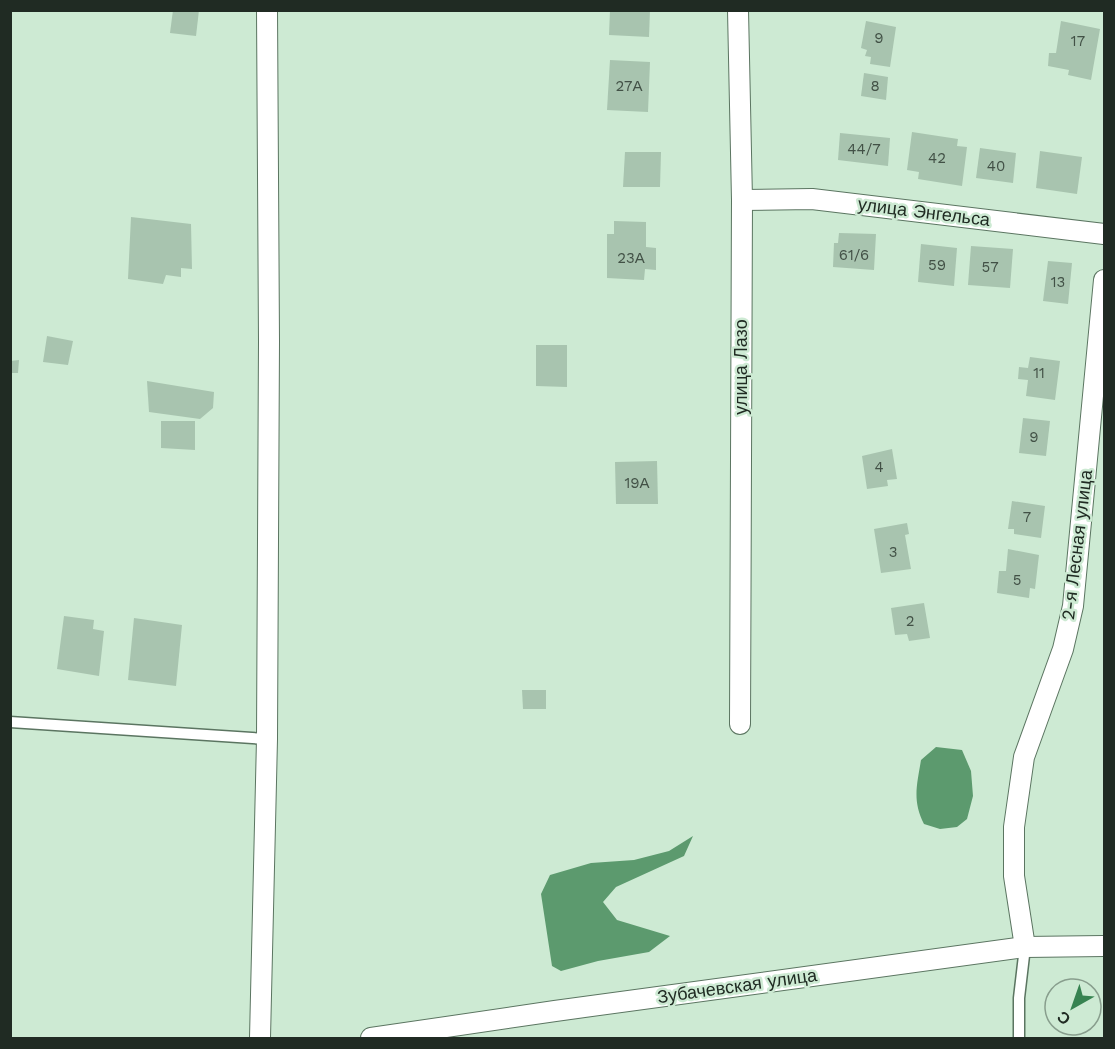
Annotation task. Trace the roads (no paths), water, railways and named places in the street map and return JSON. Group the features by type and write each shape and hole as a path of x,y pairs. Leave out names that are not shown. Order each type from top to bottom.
{"street":[{"path":"260,1038 267,739 269,352 267,10"},
{"name":"улица Лазо","path":"738,10 742,200 740,724"},
{"name":"улица Энгельса","path":"742,200 812,199 1104,234"},
{"name":"2-я Лесная улица","path":"1025,946 1014,876 1014,827 1024,757 1063,649 1073,606 1104,280"},
{"name":"Зубачевская улица","path":"371,1038 1025,946 1104,946"}],"lane":[{"path":"10,722 267,739"},
{"path":"1019,1038 1019,998 1025,946"}]}
